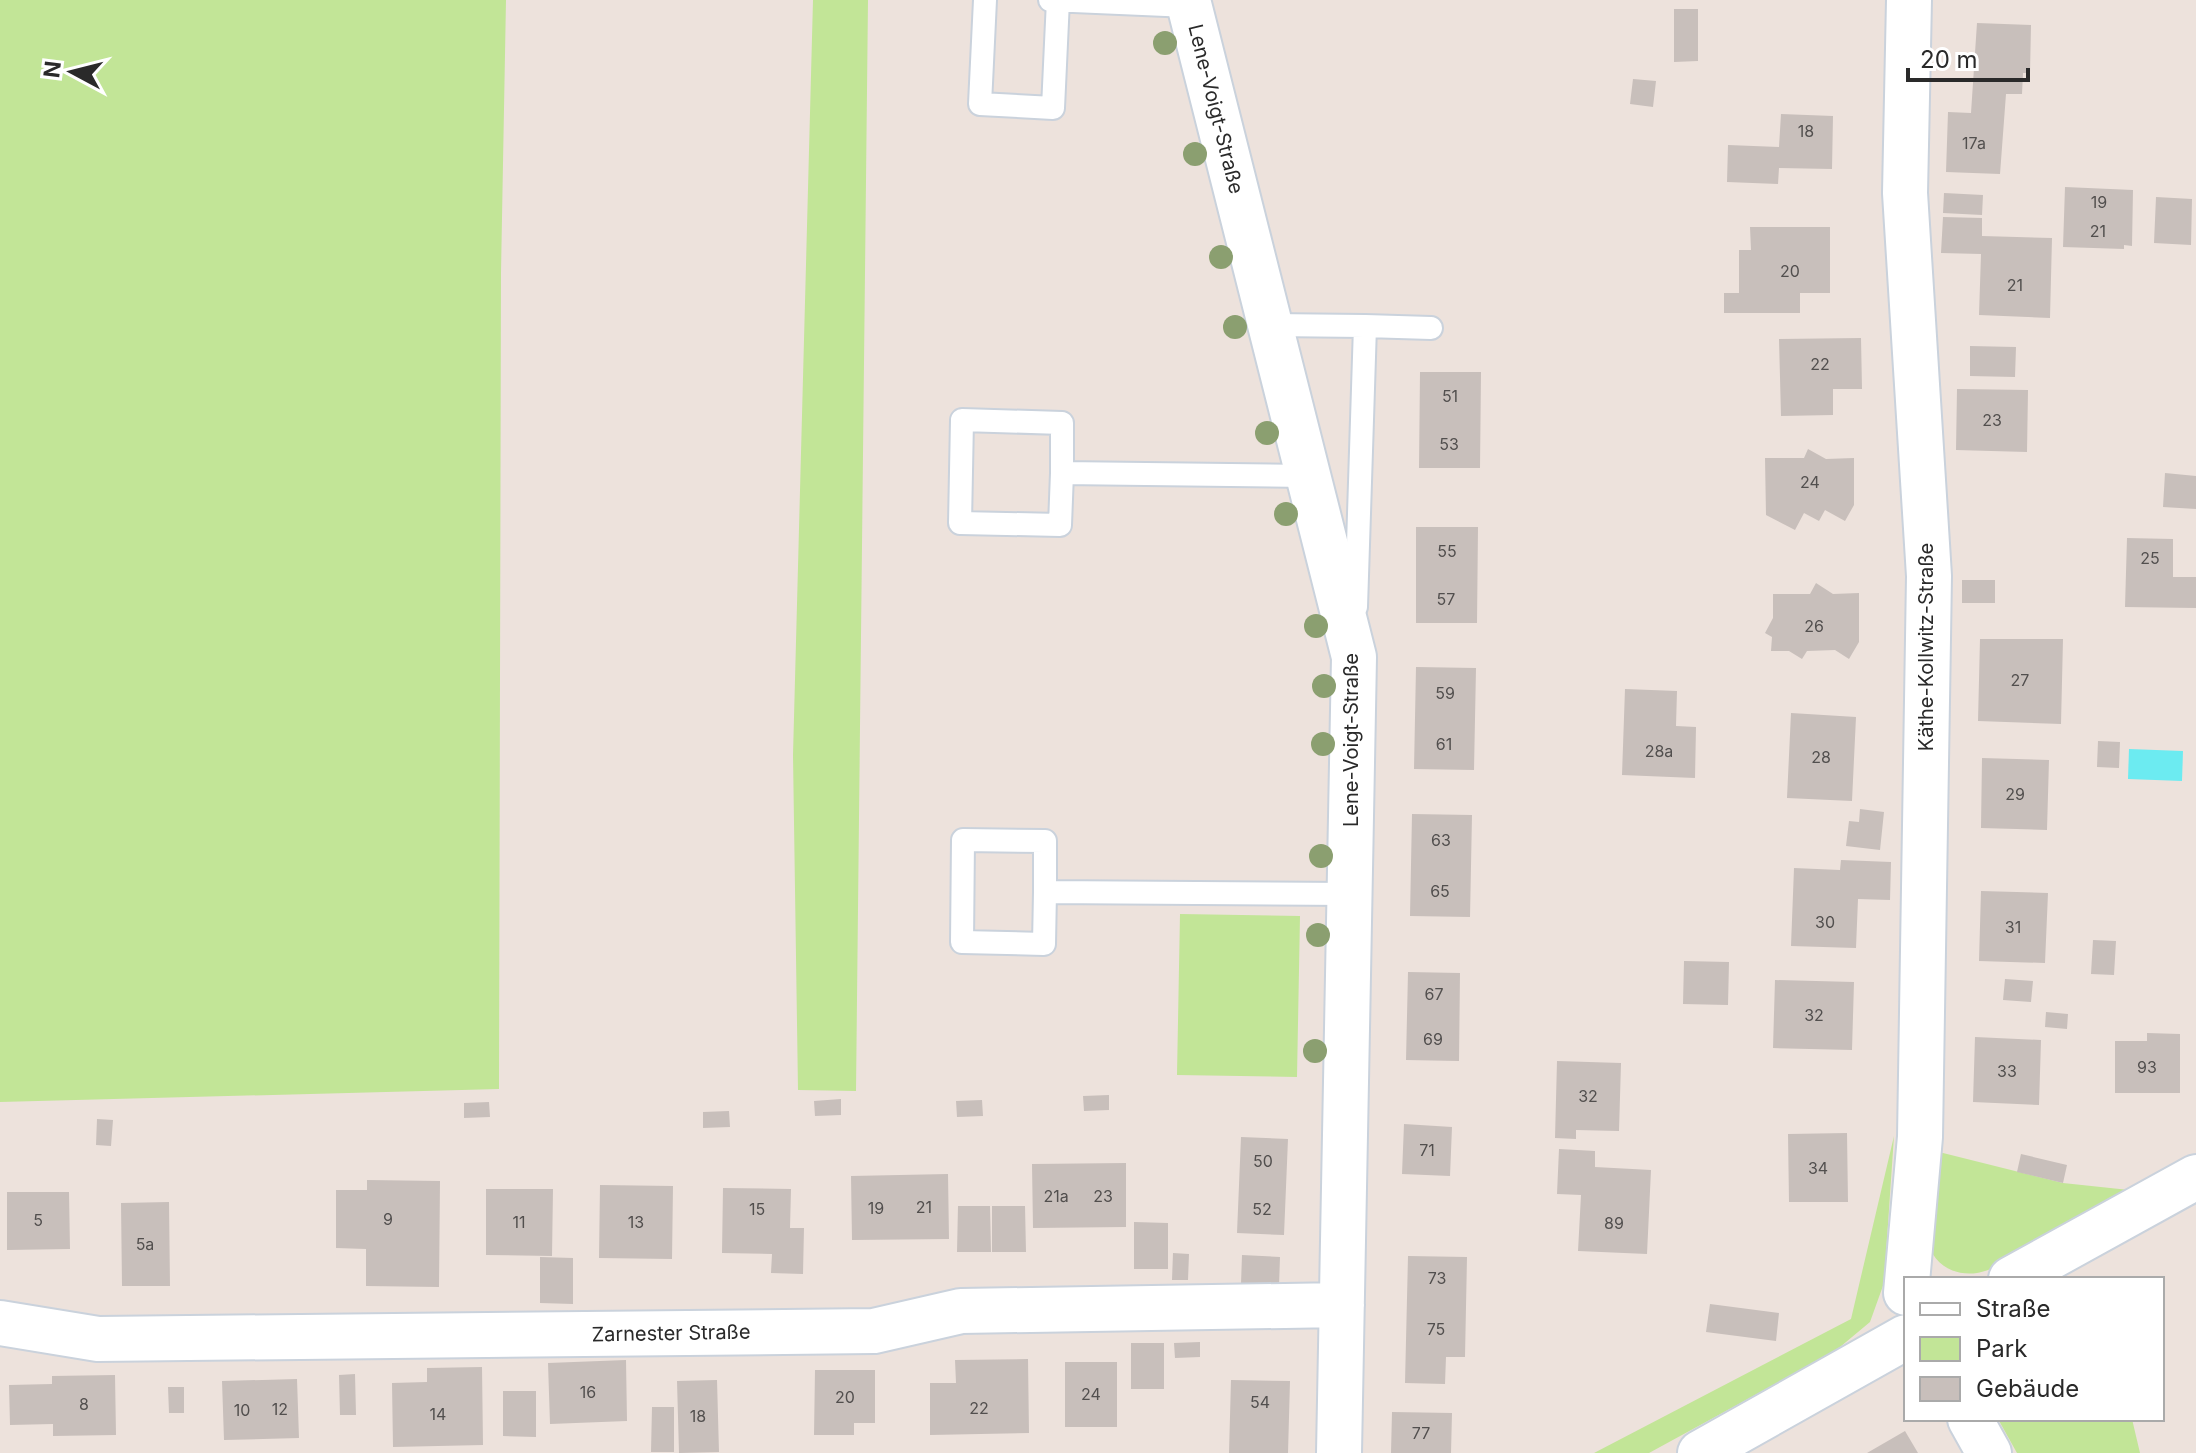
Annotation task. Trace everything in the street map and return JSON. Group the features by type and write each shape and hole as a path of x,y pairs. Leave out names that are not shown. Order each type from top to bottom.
{"street":[{"name":"Käthe-Kollwitz-Straße","path":"1907,1277 1920,1137 1929,576 1905,193 1909,0"},
{"name":"Lene-Voigt-Straße","path":"1189,3 1354,657 1339,1453"},
{"path":"2015,1277 2196,1177"},
{"name":"Zarnester Straße","path":"0,1323 98,1339 874,1331 961,1311 1342,1305"},
{"path":"1700,1453 1904,1338"},
{"path":"1971,1421 1989,1453"}],"lane":[{"path":"985,0 980,104 1053,108 1058,0"},
{"path":"1050,0 1189,3"},
{"path":"1270,325 1431,328"},
{"path":"1354,657 1365,326"},
{"path":"962,420 1062,423 1062,473 1060,525 960,523 962,420"},
{"path":"1062,473 1308,476"},
{"path":"963,840 1045,841 1045,892 1044,944 962,942 963,840"},
{"path":"1045,892 1351,894"}],"green space":[{"path":"0,0 506,0 501,273 499,1089 0,1102"},
{"path":"813,0 868,0 856,1091 798,1090 793,755"},
{"path":"1180,914 1300,916 1297,1077 1177,1075"},
{"path":"1894,1136 1884,1283 1870,1322 1834,1352 1649,1453 1594,1453 1851,1319"},
{"path":"1939,1152 2063,1183 2129,1190 2053,1237 1992,1269 1961,1273 1941,1264 1929,1244"},
{"path":"1999,1421 2132,1421 2140,1453 2017,1453"}],"water":[{"path":"2129,749 2183,751 2182,781 2128,779"}],"building":[{"path":"1674,9 1698,9 1698,61 1674,62"},
{"path":"1977,23 2031,25 2030,73 2023,73 2022,94 2006,94 2000,174 1946,172 1948,112 1971,113"},
{"path":"1633,79 1656,81 1653,107 1630,104"},
{"path":"1781,114 1833,116 1832,169 1779,168 1778,184 1727,182 1728,145 1779,147"},
{"path":"2065,187 2133,190 2132,246 2124,245 2124,249 2063,247"},
{"path":"1944,193 1983,195 1982,215 1943,213"},
{"path":"2156,197 2192,199 2191,245 2154,243"},
{"path":"1943,217 1982,218 1982,236 2052,238 2050,318 1979,315 1981,254 1941,253"},
{"path":"1750,227 1830,227 1830,293 1800,293 1800,313 1724,313 1724,293 1739,293 1739,250 1751,250"},
{"path":"1861,338 1862,389 1833,389 1833,415 1781,416 1779,339"},
{"path":"1970,346 2016,347 2015,377 1970,376"},
{"path":"1420,372 1481,372 1480,468 1419,468"},
{"path":"1957,389 2028,390 2027,452 1956,450"},
{"path":"1808,449 1826,459 1854,458 1854,505 1845,521 1825,510 1819,521 1804,513 1795,530 1766,515 1765,458 1804,458"},
{"path":"2165,473 2196,476 2196,509 2163,507"},
{"path":"1416,527 1478,527 1477,623 1416,623"},
{"path":"2127,538 2173,539 2173,577 2196,577 2196,608 2125,607"},
{"path":"1962,580 1995,580 1995,603 1962,603"},
{"path":"1816,583 1833,594 1859,593 1859,642 1849,659 1835,650 1807,651 1802,659 1789,651 1771,651 1772,637 1765,633 1773,618 1773,594 1810,594"},
{"path":"1980,639 2063,639 2061,724 1978,721"},
{"path":"1416,667 1476,668 1474,770 1414,769"},
{"path":"1625,689 1677,691 1676,726 1696,727 1695,778 1622,775"},
{"path":"1791,713 1856,717 1852,801 1787,798"},
{"path":"2098,741 2120,742 2119,768 2097,767"},
{"path":"1982,758 2049,760 2047,830 1981,828"},
{"path":"1860,809 1884,812 1880,850 1846,846 1849,821 1859,822"},
{"path":"1412,814 1472,815 1470,917 1410,916"},
{"path":"1841,860 1891,862 1890,900 1858,899 1856,948 1791,946 1794,868 1840,870"},
{"path":"1981,891 2048,893 2045,963 1979,961"},
{"path":"2093,940 2116,941 2114,975 2091,974"},
{"path":"1684,961 1729,962 1728,1005 1683,1004"},
{"path":"1408,972 1460,973 1459,1061 1406,1060"},
{"path":"2005,979 2033,981 2031,1002 2003,1000"},
{"path":"1775,980 1854,982 1852,1050 1773,1048"},
{"path":"2046,1012 2068,1014 2067,1029 2045,1027"},
{"path":"2147,1033 2180,1034 2180,1093 2115,1093 2115,1041 2147,1041"},
{"path":"1975,1037 2041,1040 2039,1105 1973,1102"},
{"path":"1557,1061 1621,1063 1619,1131 1576,1130 1576,1139 1555,1138"},
{"path":"1109,1095 1109,1110 1084,1111 1083,1096"},
{"path":"841,1099 841,1115 815,1116 814,1101"},
{"path":"982,1100 983,1116 957,1117 956,1101"},
{"path":"489,1102 490,1117 464,1118 464,1103"},
{"path":"729,1111 730,1127 703,1128 703,1112"},
{"path":"97,1119 113,1120 111,1146 96,1145"},
{"path":"1404,1124 1452,1127 1450,1176 1402,1174"},
{"path":"1847,1133 1848,1202 1789,1202 1788,1134"},
{"path":"1241,1137 1288,1139 1284,1235 1237,1233"},
{"path":"1559,1149 1595,1151 1595,1167 1651,1170 1647,1254 1578,1251 1581,1195 1557,1194"},
{"path":"2021,1154 2067,1165 2063,1183 2017,1172"},
{"path":"1126,1163 1126,1227 1033,1228 1032,1164"},
{"path":"948,1174 949,1239 852,1240 851,1176"},
{"path":"367,1180 440,1181 439,1287 366,1286 366,1249 336,1248 336,1190 367,1190"},
{"path":"600,1185 673,1186 672,1259 599,1258"},
{"path":"723,1188 791,1189 790,1228 804,1228 803,1274 771,1273 772,1254 722,1253"},
{"path":"486,1189 553,1189 552,1256 486,1255"},
{"path":"7,1192 69,1192 70,1249 7,1250"},
{"path":"169,1202 170,1286 122,1286 121,1203"},
{"path":"958,1206 990,1206 991,1252 957,1252"},
{"path":"992,1206 1025,1206 1026,1252 992,1252"},
{"path":"1134,1222 1168,1223 1168,1269 1134,1269"},
{"path":"1173,1253 1189,1254 1188,1280 1172,1280"},
{"path":"1242,1255 1280,1257 1279,1286 1241,1284"},
{"path":"1408,1256 1467,1257 1465,1357 1446,1357 1445,1384 1405,1383"},
{"path":"540,1257 573,1258 573,1304 540,1303"},
{"path":"1710,1304 1779,1313 1776,1341 1706,1332"},
{"path":"1200,1342 1200,1357 1175,1358 1174,1343"},
{"path":"1131,1343 1164,1343 1164,1389 1131,1389"},
{"path":"1028,1359 1029,1433 930,1435 930,1383 956,1383 955,1360"},
{"path":"626,1360 627,1421 550,1424 548,1363"},
{"path":"1065,1362 1117,1362 1117,1427 1065,1427"},
{"path":"482,1367 483,1445 393,1447 392,1383 427,1382 427,1368"},
{"path":"815,1370 875,1370 875,1423 854,1423 854,1435 814,1435"},
{"path":"355,1374 356,1415 340,1415 339,1375"},
{"path":"115,1375 116,1435 53,1436 53,1424 10,1425 9,1385 52,1384 52,1376"},
{"path":"297,1379 299,1438 224,1440 222,1381"},
{"path":"717,1380 719,1452 679,1453 677,1381"},
{"path":"1231,1380 1290,1381 1288,1453 1229,1453"},
{"path":"168,1387 184,1387 184,1413 169,1413"},
{"path":"503,1391 536,1391 536,1437 503,1436"},
{"path":"652,1407 674,1407 674,1452 651,1452"},
{"path":"1392,1412 1452,1413 1451,1453 1391,1453"},
{"path":"1905,1431 1918,1453 1867,1453"}]}
